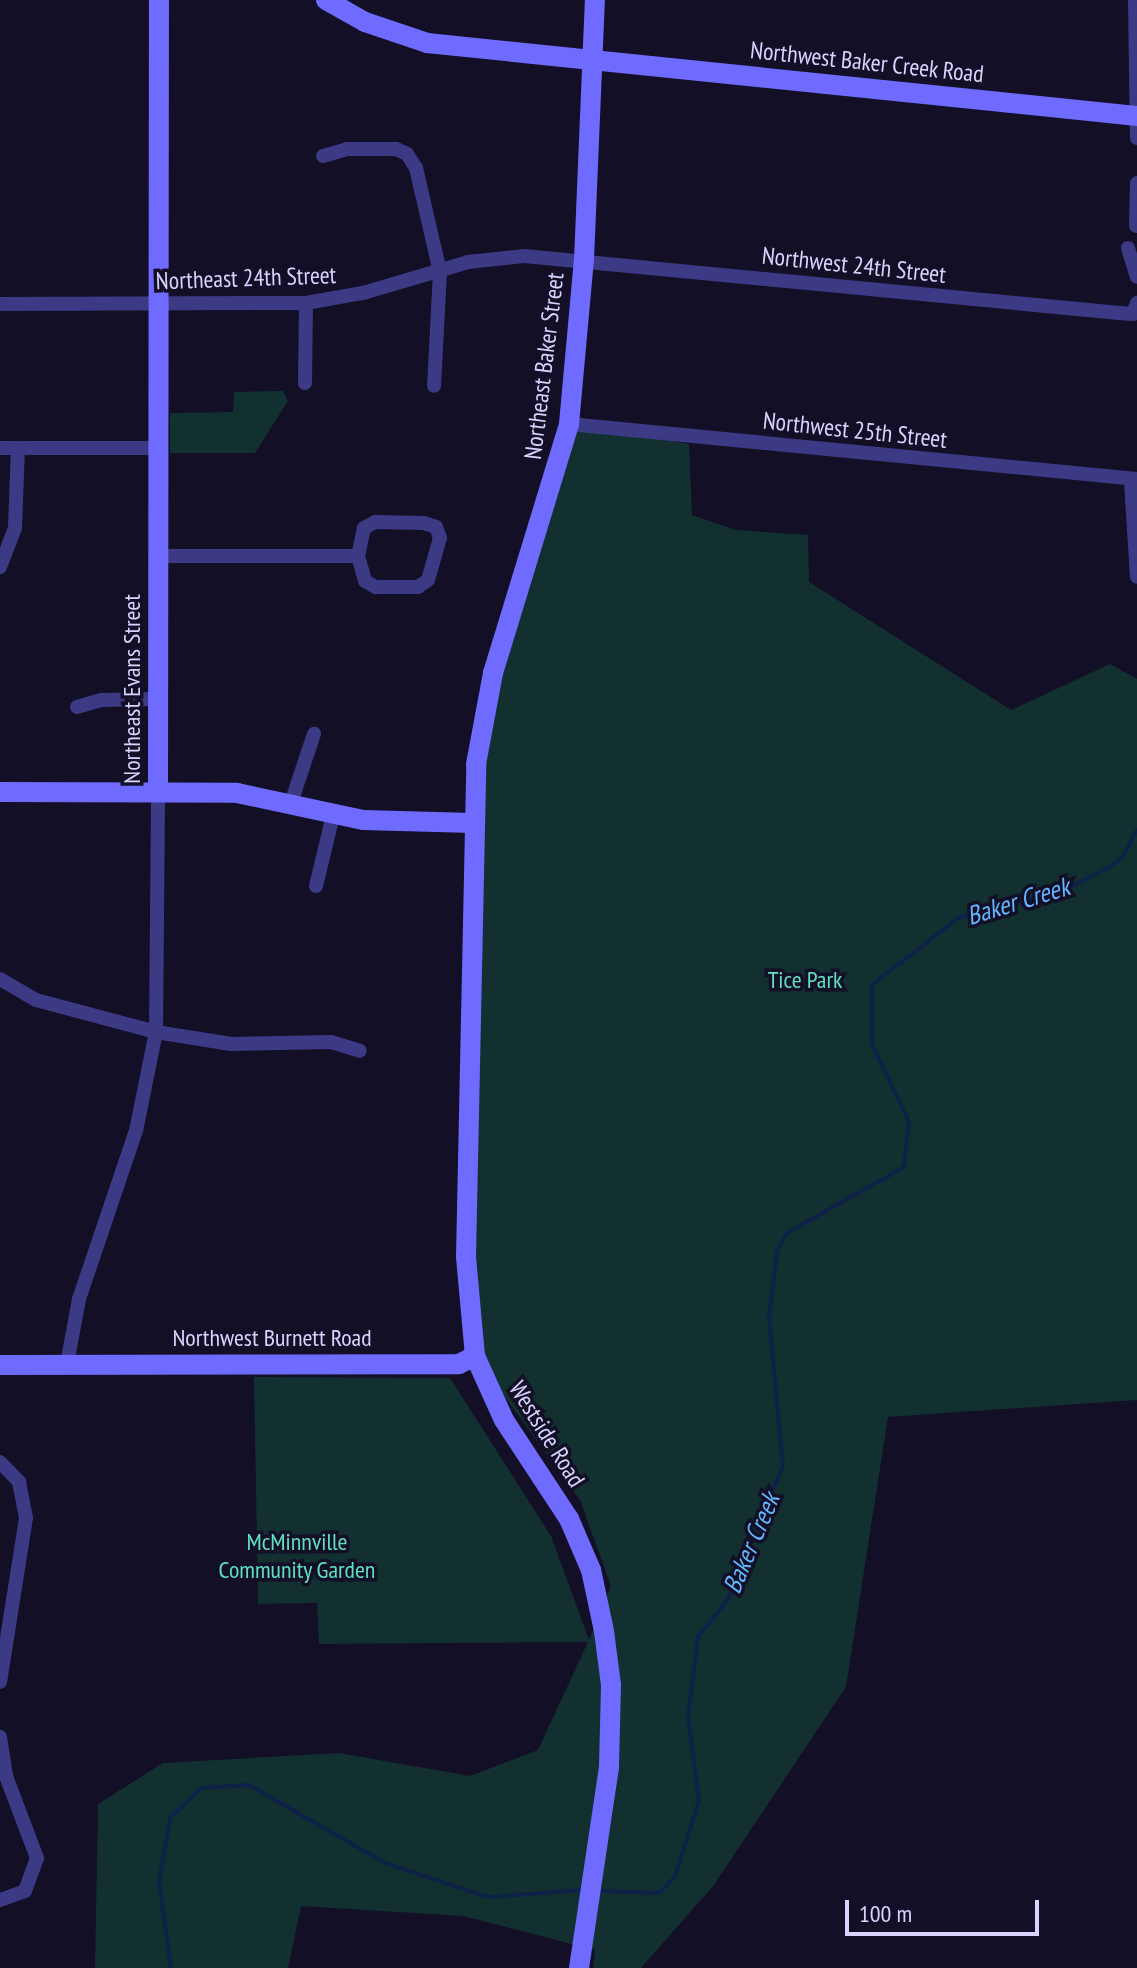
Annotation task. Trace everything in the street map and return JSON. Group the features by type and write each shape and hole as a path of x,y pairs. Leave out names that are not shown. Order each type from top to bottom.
{"main road":[{"name":"Northeast Evans Street","path":"158,792 159,0"},
{"name":"Northwest Baker Creek Road","path":"326,0 365,22 427,43 1136,116"},
{"name":"Northeast Baker Street","path":"473,823 487,697 569,424 584,260 595,0"},
{"path":"0,792 237,793 377,822 473,823"},
{"name":"Westside Road","path":"473,823 466,1257 475,1356 504,1420 569,1519 591,1570 611,1685 602,1820 579,1968"},
{"name":"Northwest Burnett Road","path":"0,1365 459,1364 475,1356"}],"street":[{"path":"1135,0 1137,138"},
{"path":"323,156 347,149 407,154 416,168 440,272 434,386"},
{"path":"1136,226 1137,183"},
{"path":"1128,248 1137,277"},
{"name":"Northeast 24th Street","path":"0,304 306,303 497,256 584,260"},
{"name":"Northwest 24th Street","path":"584,260 1119,313 1133,314 1137,303"},
{"path":"305,383 306,303"},
{"name":"Northwest 25th Street","path":"569,424 1134,480"},
{"path":"0,448 157,448"},
{"path":"0,567 15,528 18,448"},
{"path":"1134,480 1137,577"},
{"path":"375,522 424,523 436,527 440,538 428,580 418,587 376,587 365,581 358,556 364,528 375,522"},
{"path":"157,556 358,556"},
{"path":"77,707 102,700 157,699"},
{"path":"291,803 314,734"},
{"name":"Northeast Evans Street","path":"67,1364 79,1299 136,1131 156,1032 158,792"},
{"path":"316,886 333,815"},
{"path":"0,979 36,1000 156,1032 231,1044 331,1042 360,1051"},
{"path":"0,1462 19,1482 26,1518 0,1664 0,1682"},
{"path":"0,1737 6,1776 37,1858 25,1891 0,1900"}],"green space":[{"path":"283,391 288,401 255,453 170,453 170,413 233,412 234,392"},
{"name":"Tice Park","path":"569,424 689,444 692,515 736,530 808,535 809,582 1011,710 1110,664 1137,679 1137,1400 888,1417 846,1687 714,1885 641,1968 593,1968 595,1950 463,1916 301,1906 288,1968 95,1968 98,1804 163,1763 339,1753 470,1776 538,1750 588,1642 319,1644 317,1603 258,1604 254,1377 450,1378 551,1536 589,1640 611,1586 580,1500 475,1356 470,907 487,697"}],"waterway":[{"name":"Baker Creek","path":"595,1891 659,1893 675,1877 699,1800 688,1717 698,1637 727,1601 783,1466 769,1318 777,1251 787,1233 904,1167 909,1122 872,1044 872,985 958,918 1056,894 1108,868 1123,857 1137,830"},
{"name":"Baker Creek","path":"171,1968 159,1882 170,1818 201,1788 249,1785 385,1863 488,1897 583,1890"}],"park label":[{"name":"McMinnville Community Garden","path":"297,1556"}]}
